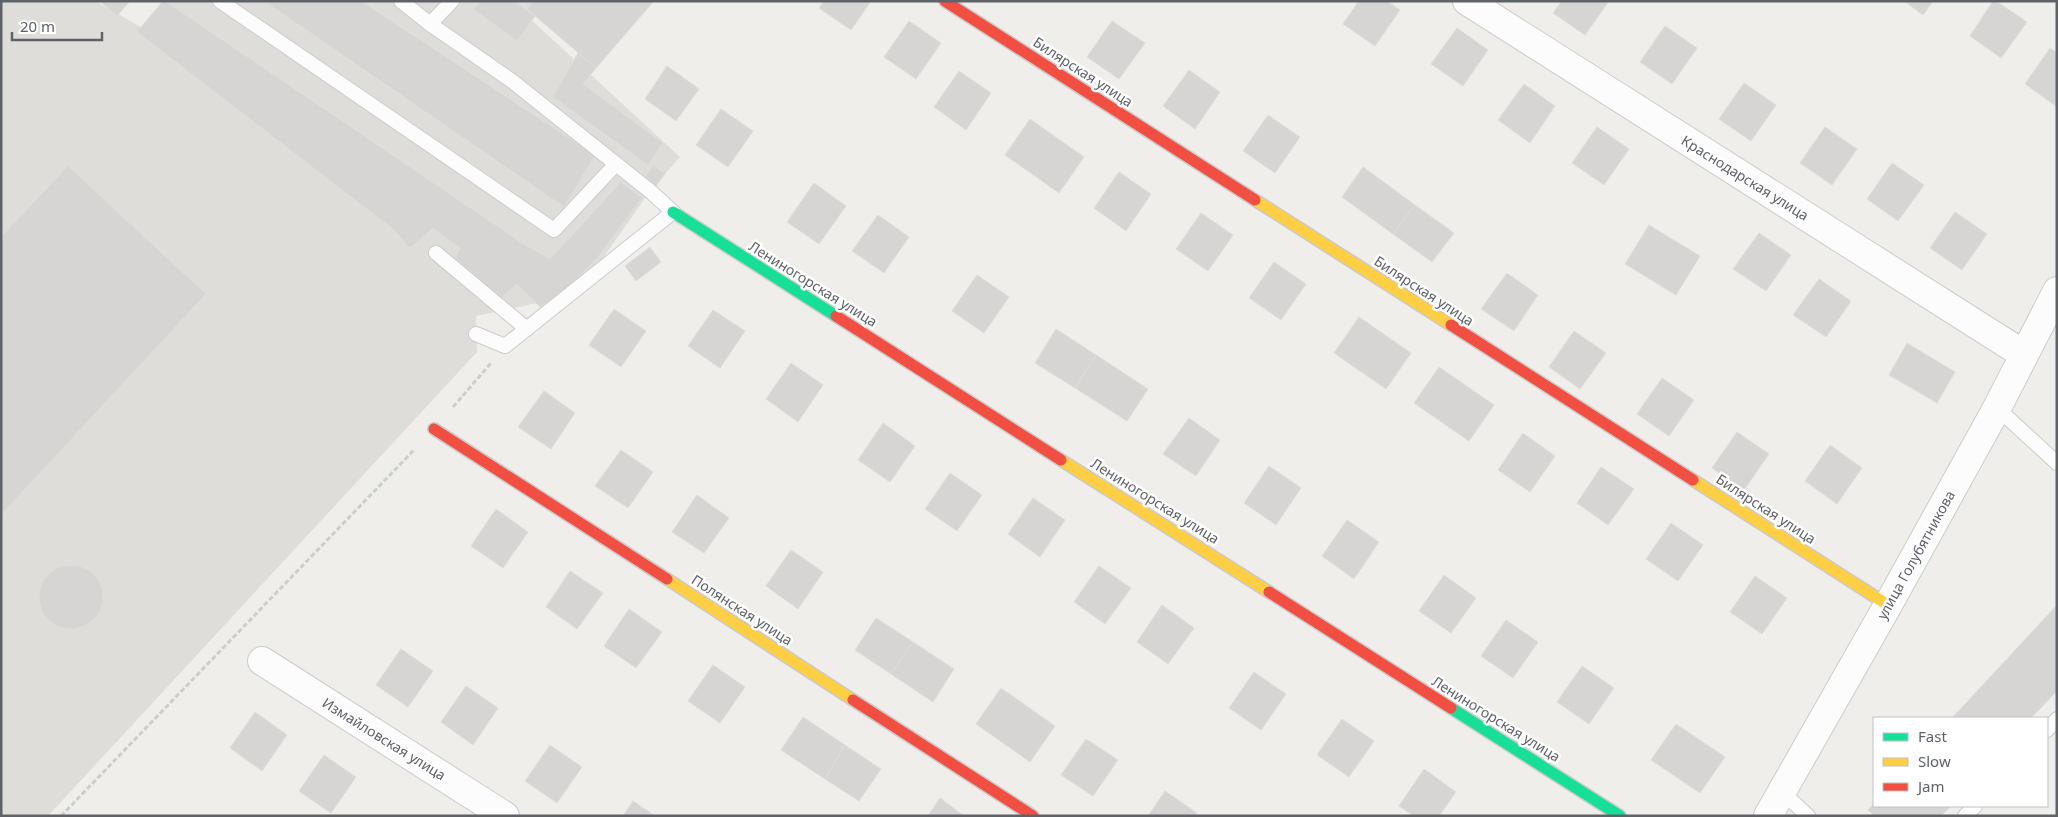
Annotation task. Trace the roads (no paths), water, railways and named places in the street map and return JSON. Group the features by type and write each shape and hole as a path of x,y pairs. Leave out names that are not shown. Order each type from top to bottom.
{"street":[{"name":"Билярская улица","path":"945,1 1888,606"},
{"name":"Краснодарская улица","path":"1467,1 2023,354"},
{"name":"Лениногорская улица","path":"673,212 1620,816"},
{"name":"улица Голубятникова","path":"1768,816 1888,606 1997,408 2023,354 2057,291"},
{"name":"Полянская улица","path":"434,428 1033,816"},
{"name":"Измайловская улица","path":"262,661 505,816"}],"lane":[{"path":"220,1 554,230 616,164"},
{"path":"401,1 430,24 512,81 673,212 505,346 476,334"},
{"path":"430,24 452,1"},
{"path":"436,253 527,329"},
{"path":"1997,408 2057,464"},
{"path":"2048,729 2057,719"},
{"path":"1782,792 1808,816"},
{"path":"1965,816 1974,807"}]}
